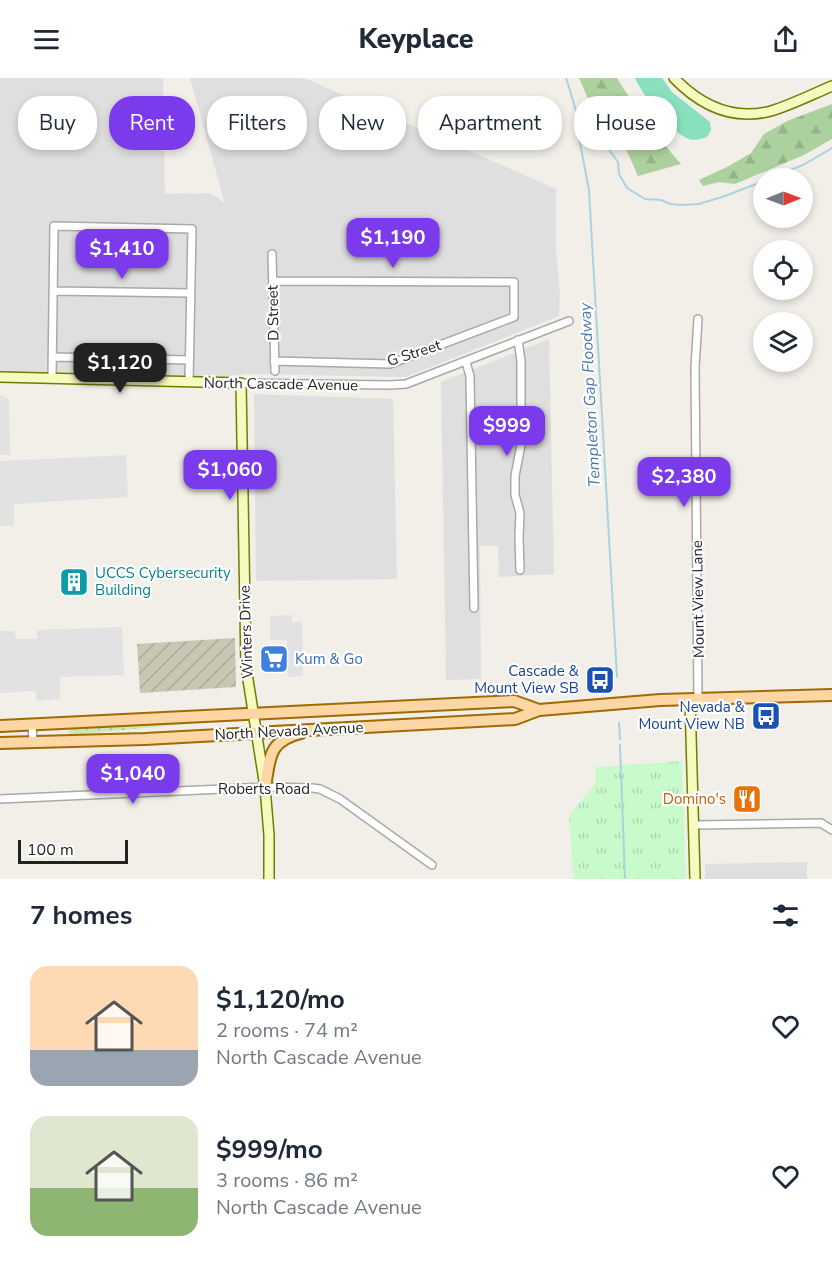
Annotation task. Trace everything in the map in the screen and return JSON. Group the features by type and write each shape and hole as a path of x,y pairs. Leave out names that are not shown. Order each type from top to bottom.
{"main road":[{"name":"North Nevada Avenue","path":"0,743 144,739 515,719 539,710 694,699 832,695"},
{"name":"North Nevada Avenue","path":"0,726 514,701 539,710"},
{"path":"265,787 276,745 293,735 322,729"}],"street":[{"path":"674,78 704,103 726,111 746,114 770,111 832,86"},
{"path":"52,378 54,226 192,229 189,382"},
{"name":"D Street","path":"272,254 275,384"},
{"name":"G Street","path":"273,281 514,282 514,317 390,364 274,361"},
{"path":"53,291 190,293"},
{"name":"Mount View Lane","path":"695,879 695,367 698,319"},
{"name":"North Cascade Avenue","path":"0,376 275,384 403,385 569,321"},
{"path":"519,340 521,445 515,476 515,495 520,513 520,570"},
{"path":"52,357 189,360"},
{"path":"466,362 470,376 474,608"},
{"name":"Winters Drive","path":"241,383 246,667 265,787 269,835 269,879"},
{"path":"32,724 33,741"},
{"name":"Roberts Road","path":"0,799 265,787 320,789 340,799 432,865"},
{"path":"694,825 821,823 832,830"}],"shaded area":[{"path":"0,78 163,78 163,96 109,96 109,150 164,150 165,194 209,193 225,204 210,150 307,150 307,96 207,96 207,139 190,78 300,78 309,80 345,96 319,96 319,150 406,150 406,123 418,128 418,150 468,150 556,189 559,316 406,377 249,374 223,377 0,373"},
{"path":"549,339 554,574 499,577 498,546 480,546 481,679 446,680 441,382"},
{"path":"254,394 393,399 397,579 256,581"},
{"path":"0,396 9,400 10,455 0,455"},
{"path":"126,455 128,497 14,504 14,526 0,526 0,461"},
{"path":"292,615 292,622 302,622 303,676 288,677 287,640 270,640 270,616"},
{"path":"122,627 124,675 60,677 60,699 37,701 35,691 0,693 0,631 14,631 16,639 37,639 37,630"},
{"path":"235,638 236,687 140,693 137,644"},
{"path":"807,862 807,879 705,879 705,864"}],"green space":[{"path":"579,78 617,78 629,96 587,96"},
{"path":"635,78 662,78 672,92 710,122 711,130 707,137 693,140 677,132 677,96 645,96"},
{"path":"832,104 832,139 804,155 773,168 753,168 753,176 735,184 719,182 703,186 699,180 751,153 764,134 787,121"},
{"path":"626,150 669,150 681,164 638,176"},
{"path":"218,719 208,722 72,735 68,730 74,726"},
{"path":"682,761 686,879 573,879 569,815 595,784 595,767"}],"waterway":[{"path":"566,78 578,114 586,118 618,162 619,174 627,188 645,199 661,200 670,204 699,204 753,185"},
{"path":"795,168 832,148"},
{"name":"Templeton Gap Floodway","path":"581,150 589,190 617,677"},
{"name":"Templeton Gap Floodway","path":"619,723 620,739"},
{"name":"Templeton Gap Floodway","path":"620,745 625,879"}],"place":[{"name":"UCCS Cybersecurity Building","path":"74,582"},
{"name":"Kum & Go","path":"274,659"},
{"name":"Cascade & Mount View SB","path":"600,680"},
{"name":"Nevada & Mount View NB","path":"766,716"},
{"name":"Domino's","path":"747,799"}]}
